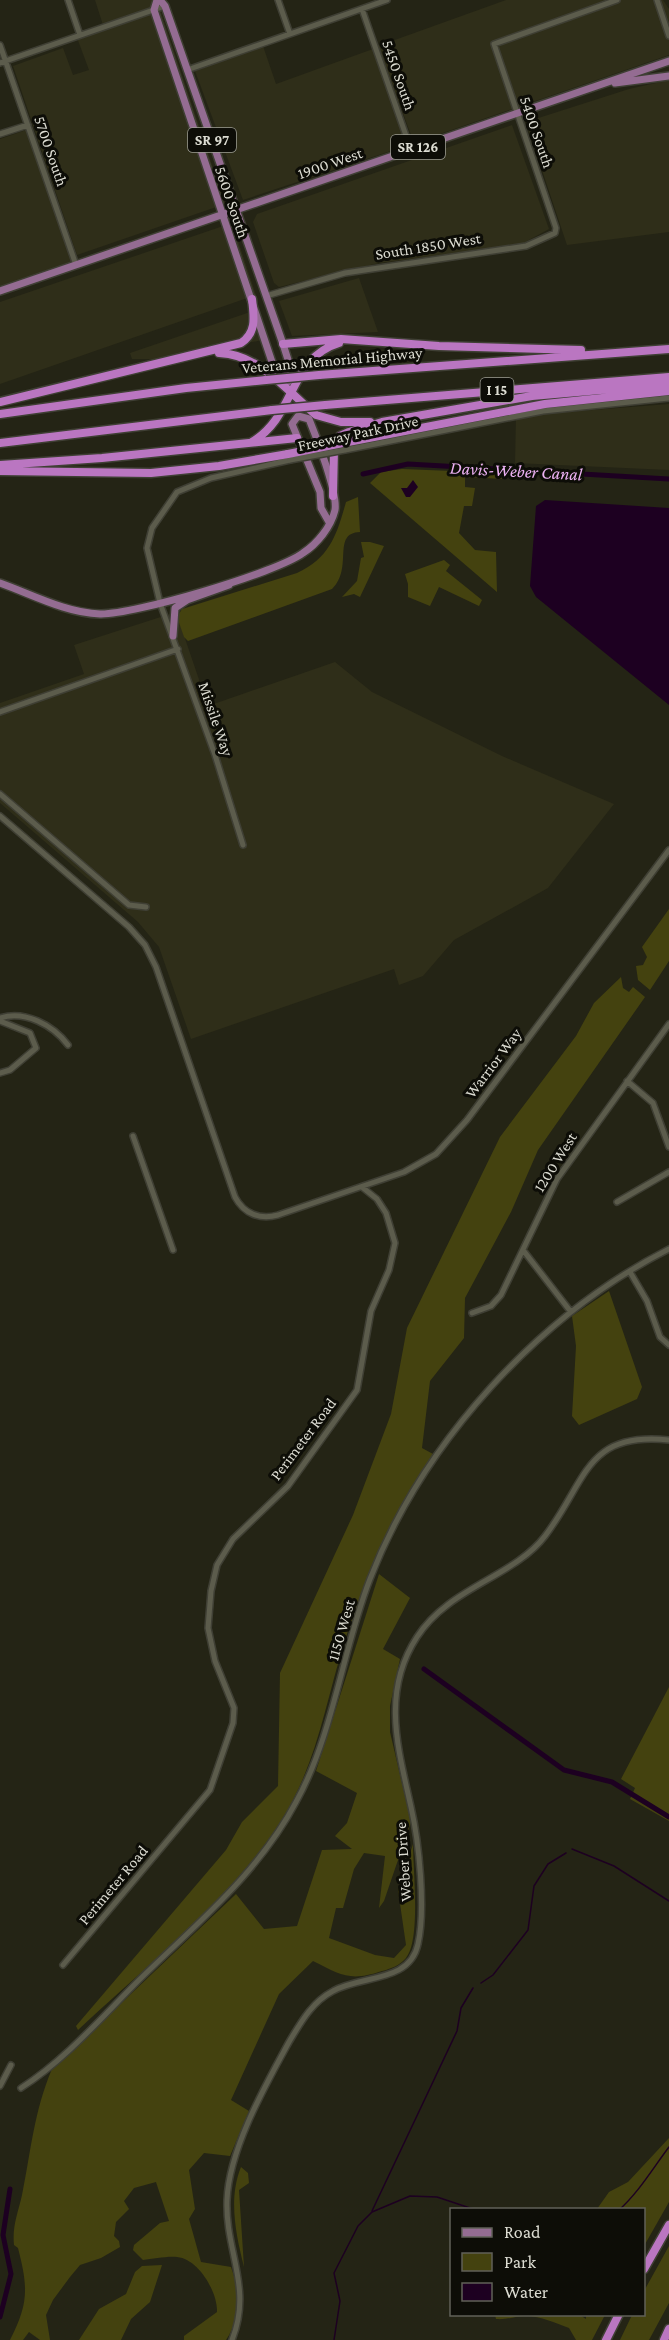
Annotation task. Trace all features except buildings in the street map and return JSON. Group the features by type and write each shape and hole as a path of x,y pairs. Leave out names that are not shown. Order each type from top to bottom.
{"highway":[{"path":"1,402 135,367 232,346 248,339 254,326 252,299"},
{"path":"249,444 263,436 280,417 291,392 312,357 322,348 348,340"},
{"path":"283,344 348,340 439,346 621,352"},
{"name":"Veterans Memorial Highway","path":"2,414 186,388 266,380 669,349"},
{"path":"206,353 234,353 255,363 316,415 326,419 357,423 382,422 532,396 669,384"},
{"name":"I 15","path":"0,443 272,410 669,377"},
{"path":"0,471 151,473 289,458 545,404 669,391"},
{"path":"333,496 332,461 340,436 382,422"},
{"path":"0,465 297,438"},
{"path":"645,2267 669,2225"},
{"path":"606,2340 618,2316"},
{"path":"664,2340 669,2329"}],"main road":[{"name":"5600 South","path":"161,2 188,70 283,344 290,366 285,372 274,368 222,215 154,10 161,2"},
{"name":"1900 West","path":"0,291 669,61"},
{"path":"601,84 669,76"},
{"name":"5600 South","path":"285,372 298,416"},
{"name":"5600 South","path":"0,583 96,614 114,614 160,603 240,578 303,554 324,533 335,509 316,435 309,419 298,416"},
{"name":"5600 South","path":"298,416 292,424 320,492 321,508 329,522"},
{"path":"173,636 175,608 187,600 222,589 240,578"}],"street":[{"path":"68,0 80,35"},
{"path":"278,0 290,34"},
{"path":"188,70 387,0"},
{"name":"5400 South","path":"556,228 494,44 617,0"},
{"path":"657,0 669,36"},
{"name":"5450 South","path":"362,9 411,150"},
{"path":"3,62 154,10"},
{"name":"5700 South","path":"0,45 3,62 28,125 76,265"},
{"path":"0,134 28,125"},
{"name":"South 1850 West","path":"266,296 345,273 526,246 555,233 556,228"},
{"name":"Freeway Park Drive","path":"344,447 543,411 669,398"},
{"name":"Freeway Park Drive","path":"160,603 147,548 152,528 170,499 193,483 289,458"},
{"name":"Missile Way","path":"160,603 178,649 243,845"},
{"path":"0,712 178,649"},
{"path":"0,794 127,903 133,907 146,907"},
{"name":"Warrior Way","path":"0,816 129,927 145,945 156,968 235,1197 242,1208 254,1215 268,1217 404,1172 436,1154 450,1140 669,850"},
{"path":"0,1019 20,1015 59,1034 68,1045"},
{"path":"0,1019 30,1033 36,1048 10,1070 0,1073"},
{"name":"1200 West","path":"472,1313 491,1306 501,1295 557,1179 669,1024"},
{"path":"627,1081 653,1103 669,1147"},
{"path":"133,1136 173,1250"},
{"path":"616,1202 669,1172"},
{"name":"Perimeter Road","path":"63,1965 210,1790 233,1723 234,1708 215,1661 208,1628 217,1565 233,1539 288,1486 357,1390 371,1311 389,1270 395,1243 387,1213 377,1199 363,1187"},
{"name":"1150 West","path":"21,2088 72,2046 214,1908 270,1844 296,1802 314,1765 370,1580 389,1537 426,1473 463,1420 506,1371 571,1312 669,1249"},
{"path":"523,1250 571,1312"},
{"path":"630,1272 647,1300 660,1337 669,1345"},
{"name":"Weber Drive","path":"232,2340 238,2325 241,2296 227,2199 233,2163 251,2118 288,2044 313,2006 334,1990 400,1969 410,1961 418,1946 420,1893 417,1842 397,1750 393,1707 398,1678 410,1648 430,1619 452,1601 538,1546 588,1469 603,1452 621,1441 669,1440"},
{"path":"0,2086 11,2065"}],"shaded area":[{"path":"95,0 157,0 225,204 77,255 13,66 63,48 73,75 89,70 76,35 103,25"},
{"path":"506,0 663,0 669,9 669,55 414,143 378,46"},
{"path":"263,46 276,84 373,49 406,146 243,200 195,71"},
{"path":"669,80 669,232 567,245 526,122 629,89"},
{"path":"512,125 549,229 520,245 379,263 279,287 274,283 253,222 257,214"},
{"path":"26,130 72,263 0,288 0,139"},
{"path":"232,223 256,295 0,384 0,302"},
{"path":"359,278 378,332 292,336 279,301"},
{"path":"259,309 268,339 162,359 132,359 130,353"},
{"path":"669,404 669,470 515,463 516,416"},
{"path":"176,612 208,706 335,662 372,692 502,756 614,804 548,888 454,940 423,976 399,985 394,969 191,1039 159,947 138,922 0,803 0,703 84,674 74,645"}],"green space":[{"path":"402,469 503,473 503,479 465,477 465,487 475,488 472,506 464,506 459,533 475,550 496,552 497,592 370,483 381,472"},
{"path":"358,497 360,532 346,538 342,571 332,589 188,641 184,637 177,617 182,609 297,573 317,560 325,552 335,535 346,502"},
{"path":"361,542 384,546 360,597 354,594 342,597 357,581 361,558 364,557"},
{"path":"444,560 450,565 446,571 482,600 479,606 439,587 430,606 408,597 405,574"},
{"path":"669,909 669,961 650,990 638,980 636,966 643,965 647,957 642,947"},
{"path":"621,977 623,988 629,992 633,987 645,997 538,1150 511,1212 465,1298 464,1338 430,1381 422,1448 433,1454 382,1545 362,1593 344,1643 317,1741 294,1798 276,1829 226,1891 78,2030 76,2026 226,1850 242,1822 278,1786 280,1673 353,1515 391,1414 407,1328 500,1137 576,1036 594,1003"},
{"path":"609,1291 642,1387 637,1399 579,1425 572,1416 576,1346 572,1316"},
{"path":"379,1574 410,1598 383,1649 400,1659 390,1706 390,1732 411,1822 384,1901 379,1908 385,1856 364,1853 354,1869 343,1908 336,1908 329,1938 375,1955 394,1958 406,1945 398,1890 413,1844 415,1921 411,1949 401,1963 392,1968 362,1976 339,1973 313,1961 279,1994 231,2100 249,2111 230,2156 204,2153 189,2170 195,2209 189,2219 201,2262 231,2267 234,2276 238,2304 231,2331 226,2340 184,2340 184,2336 217,2312 214,2296 206,2278 200,2270 185,2259 164,2257 143,2260 133,2250 134,2245 160,2223 169,2221 156,2182 134,2188 124,2201 129,2209 116,2222 114,2236 119,2241 120,2247 101,2258 80,2265 53,2300 46,2315 50,2340 40,2340 29,2332 23,2340 10,2340 21,2316 25,2295 24,2274 18,2248 14,2245 15,2226 37,2116 52,2069 236,1894 264,1929 297,1926 322,1850 352,1849 335,1836 347,1823 357,1793 316,1771"},
{"path":"669,1687 669,1821 630,1799 635,1788 621,1779"},
{"path":"669,2138 669,2202 645,2244 645,2208 598,2208 609,2192 628,2182"},
{"path":"241,2167 248,2173 249,2183 239,2190 244,2267 236,2230 234,2204"},
{"path":"669,2246 669,2303 649,2340 620,2340 632,2316 645,2316 645,2289"},
{"path":"162,2265 150,2302 131,2319 121,2340 79,2340 99,2309 126,2294 135,2272 142,2266"},
{"path":"495,2316 526,2316 504,2319 496,2319"},
{"path":"526,2316 582,2316 586,2319 586,2316 604,2316 592,2340 576,2340 569,2328 537,2317"}],"water":[{"path":"413,480 418,487 410,497 406,497 401,488 407,488"},
{"path":"545,500 669,508 669,705 536,597 530,586 536,506"}],"waterway":[{"name":"Davis-Weber Canal","path":"363,474 408,464 669,479"},
{"path":"424,1669 564,1770 612,1782 669,1817"},
{"path":"572,1849 614,1866 669,1901"},
{"path":"481,1983 493,1975 528,1930 534,1886 548,1864 566,1853"},
{"path":"372,2211 457,2031 461,2008 473,1988"},
{"path":"621,2208 669,2147"},
{"name":"Davis-Weber Canal","path":"0,2317 11,2274 3,2235 10,2189"},
{"path":"334,2340 340,2301 334,2273 358,2226 372,2212 410,2196 437,2197 470,2208"}]}
